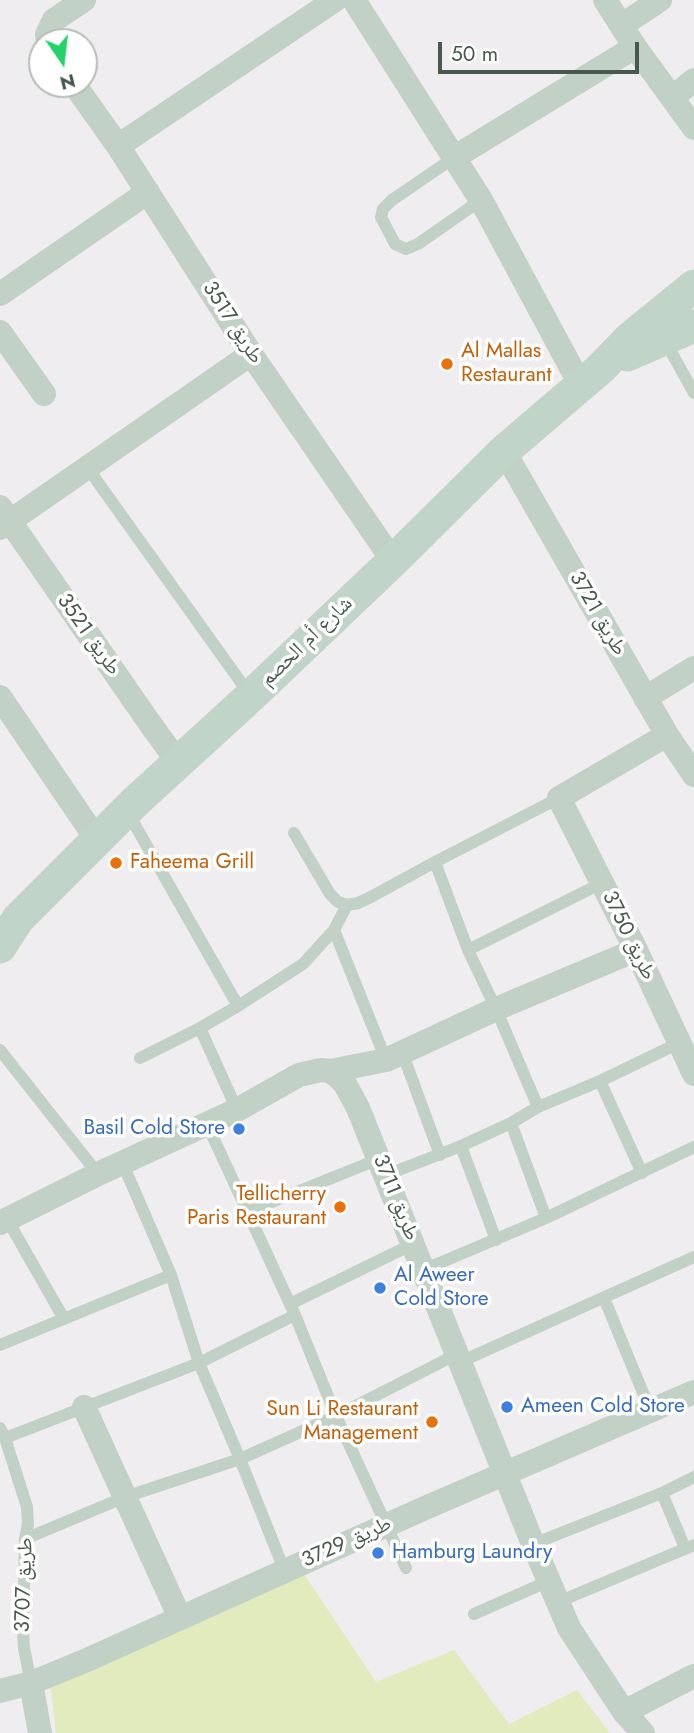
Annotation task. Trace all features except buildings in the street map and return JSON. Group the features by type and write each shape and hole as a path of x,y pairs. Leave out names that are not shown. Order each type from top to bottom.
{"street":[{"path":"50,28 54,20 84,0"},
{"path":"118,146 335,0"},
{"path":"354,0 590,378"},
{"path":"605,0 635,47 694,128"},
{"path":"622,25 660,0"},
{"path":"455,158 635,47"},
{"path":"672,98 694,80"},
{"name":"طريق 3517","path":"84,98 118,146 251,354 393,561"},
{"path":"0,294 148,192"},
{"name":"شارع أم الحصم","path":"0,947 9,925 127,810 393,561 503,451 590,378 630,338 694,286"},
{"path":"0,332 44,394"},
{"name":"شارع أم الحصم","path":"590,378 638,349 679,332"},
{"path":"3,519 87,467 251,354"},
{"name":"طريق 3721","path":"503,451 645,698 694,775"},
{"name":"طريق 3521","path":"3,519 178,762"},
{"path":"645,698 694,668"},
{"path":"0,697 97,840"},
{"path":"559,798 667,735"},
{"name":"طريق 3750","path":"559,798 636,950 694,1074"},
{"path":"4,1221 237,1110 299,1075 311,1071 330,1071 394,1056 496,1009 636,950"},
{"name":"طريق 3711","path":"330,1071 345,1084 358,1108 569,1628 624,1712 643,1733"},
{"name":"طريق 3729","path":"0,1691 31,1683 88,1660 387,1525 694,1392"},
{"path":"84,1407 180,1618"},
{"path":"624,1712 694,1676"},
{"name":"طريق 3707","path":"31,1683 40,1733"}],"lane":[{"path":"455,158 392,200 383,209 381,217 395,244 406,249 418,244 481,200"},
{"path":"679,332 694,393"},
{"path":"87,467 251,696"},
{"path":"294,833 330,894 338,902 347,905 369,898 559,798"},
{"path":"127,810 238,1006"},
{"path":"435,862 468,950 538,1107"},
{"path":"468,950 601,883"},
{"path":"140,1058 200,1028 303,964 334,930 347,905"},
{"path":"334,930 440,1155"},
{"path":"200,1028 237,1110"},
{"path":"247,1212 382,1167 440,1155 511,1123 538,1107 600,1082 679,1042"},
{"path":"0,1050 98,1174"},
{"path":"600,1082 642,1173"},
{"path":"511,1123 546,1218"},
{"path":"207,1124 293,1310 336,1416 406,1568"},
{"path":"461,1146 495,1240"},
{"path":"423,1270 546,1218 694,1147"},
{"path":"122,1163 171,1275 199,1363 285,1572"},
{"path":"4,1221 64,1320"},
{"path":"2,1433 84,1407 199,1363 413,1244"},
{"path":"25,1539 125,1497 240,1459 459,1358 604,1298 694,1257"},
{"path":"0,1345 171,1275"},
{"path":"604,1298 650,1412"},
{"name":"طريق 3707","path":"2,1433 27,1507 23,1631 31,1683"},
{"path":"533,1544 662,1493 694,1477"},
{"path":"474,1614 553,1592 690,1547 662,1493"}],"green space":[{"path":"304,1574 376,1682 454,1650 509,1724 577,1690 610,1733 56,1733 50,1683"}],"place":[{"name":"Al Mallas Restaurant","path":"447,364"},
{"name":"Faheema Grill","path":"116,863"},
{"name":"Basil Cold Store","path":"239,1129"},
{"name":"Tellicherry Paris Restaurant","path":"340,1207"},
{"name":"Al Aweer Cold Store","path":"380,1288"},
{"name":"Ameen Cold Store","path":"507,1407"},
{"name":"Sun Li Restaurant Management","path":"432,1422"},
{"name":"Hamburg Laundry","path":"378,1553"}]}
